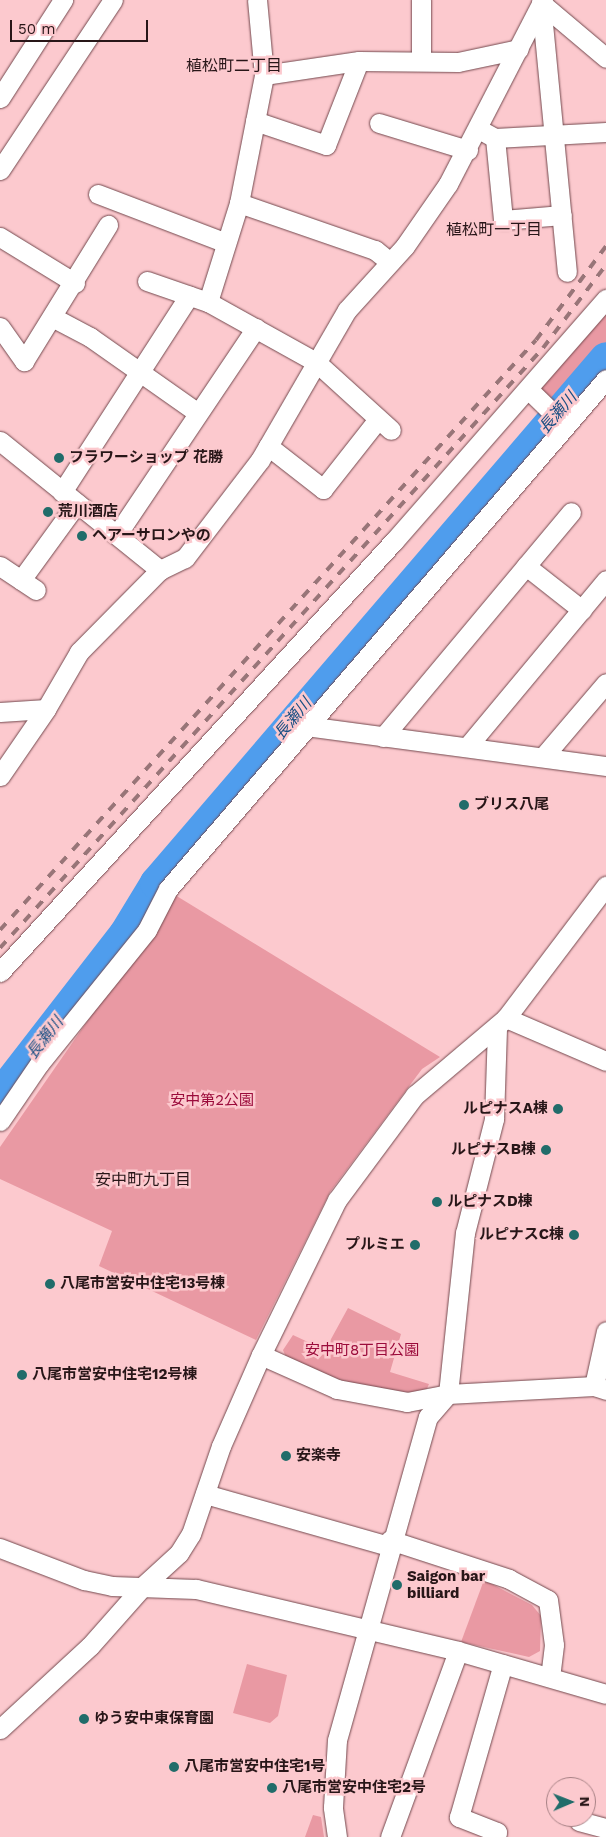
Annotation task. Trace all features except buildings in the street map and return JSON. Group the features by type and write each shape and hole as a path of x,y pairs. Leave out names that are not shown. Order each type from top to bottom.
{"street":[{"path":"0,98 6,80 63,0"},
{"path":"0,170 113,0"},
{"path":"208,302 224,242 239,203 264,75 257,0"},
{"path":"421,0 421,62"},
{"path":"0,776 46,709 79,652 160,570 185,558 268,446 347,310 390,262 468,150 487,134 519,49 542,2"},
{"path":"542,2 606,58"},
{"path":"542,2 567,272"},
{"path":"264,75 358,61 458,62 519,49"},
{"path":"255,121 326,145 358,61"},
{"path":"379,123 468,150"},
{"path":"487,134 606,132"},
{"path":"487,134 503,220 562,215"},
{"path":"98,194 224,242"},
{"path":"239,203 375,250 390,262"},
{"path":"0,327 24,361 54,318 108,225"},
{"path":"0,237 74,283"},
{"path":"147,281 208,302 316,362 384,424 323,489 268,446"},
{"path":"0,566 28,585 69,498 140,372 189,296"},
{"path":"0,972 529,390 606,299"},
{"path":"54,318 140,372 198,413"},
{"path":"118,533 256,328"},
{"path":"0,1121 39,1064 147,930 168,889 306,726 559,419 606,379"},
{"path":"529,390 559,419"},
{"path":"0,441 69,498 118,533 160,570"},
{"path":"383,737 572,512"},
{"path":"526,566 582,610"},
{"path":"467,748 606,580"},
{"path":"544,758 606,683"},
{"path":"0,712 46,709"},
{"path":"306,726 606,766"},
{"path":"0,1729 95,1641 143,1586 179,1553 261,1355 337,1200 415,1095 456,1057 502,1024 606,886"},
{"path":"502,1024 606,1060"},
{"path":"337,1837 333,1807 337,1740 390,1543 428,1417 448,1394 465,1233 494,1119 502,1024"},
{"path":"261,1355 337,1389 408,1402 448,1394 600,1388 606,1331"},
{"path":"205,1494 390,1543 509,1579 548,1600 554,1645 550,1677"},
{"path":"0,1548 84,1580 196,1589 365,1632 458,1651 606,1694"},
{"path":"390,1837 458,1651"},
{"path":"496,1837 498,1832 458,1816 503,1664"}],"green space":[{"path":"606,312 606,349 555,405 544,397 541,388"},
{"name":"安中第2公園","path":"175,895 440,1057 422,1069 330,1192 256,1340 99,1266 112,1231 0,1179 0,1147"},
{"name":"安中町8丁目公園","path":"348,1308 401,1334 390,1372 429,1384 426,1391 417,1396 343,1381 287,1360 283,1350 293,1335 325,1350"},
{"path":"484,1580 532,1605 541,1616 540,1651 529,1657 461,1642"},
{"path":"247,1664 287,1675 278,1716 270,1723 233,1713"},
{"path":"313,1815 321,1817 324,1837 305,1837"}],"waterway":[{"name":"長瀬川","path":"0,1095 125,934 156,883 606,358"}],"railway":[{"path":"0,930 536,340 606,246"},
{"path":"0,948 543,348 606,265"}],"place":[{"name":"フラワーショップ 花勝","path":"59,458"},
{"name":"荒川酒店","path":"48,512"},
{"name":"ヘアーサロンやの","path":"82,536"},
{"name":"ブリス八尾","path":"464,805"},
{"name":"ルピナスA棟","path":"558,1109"},
{"name":"ルピナスB棟","path":"546,1150"},
{"name":"ルピナスD棟","path":"437,1202"},
{"name":"ルピナスC棟","path":"574,1235"},
{"name":"プルミエ","path":"415,1245"},
{"name":"八尾市営安中住宅13号棟","path":"50,1284"},
{"name":"八尾市営安中住宅12号棟","path":"22,1375"},
{"name":"安楽寺","path":"286,1456"},
{"name":"Saigon bar billiard","path":"397,1585"},
{"name":"ゆう安中東保育園","path":"84,1719"},
{"name":"八尾市営安中住宅1号","path":"174,1767"},
{"name":"八尾市営安中住宅2号","path":"272,1788"}],"district":[{"name":"植松町二丁目","path":"234,66"},
{"name":"植松町一丁目","path":"494,230"},
{"name":"安中町九丁目","path":"143,1180"}]}
